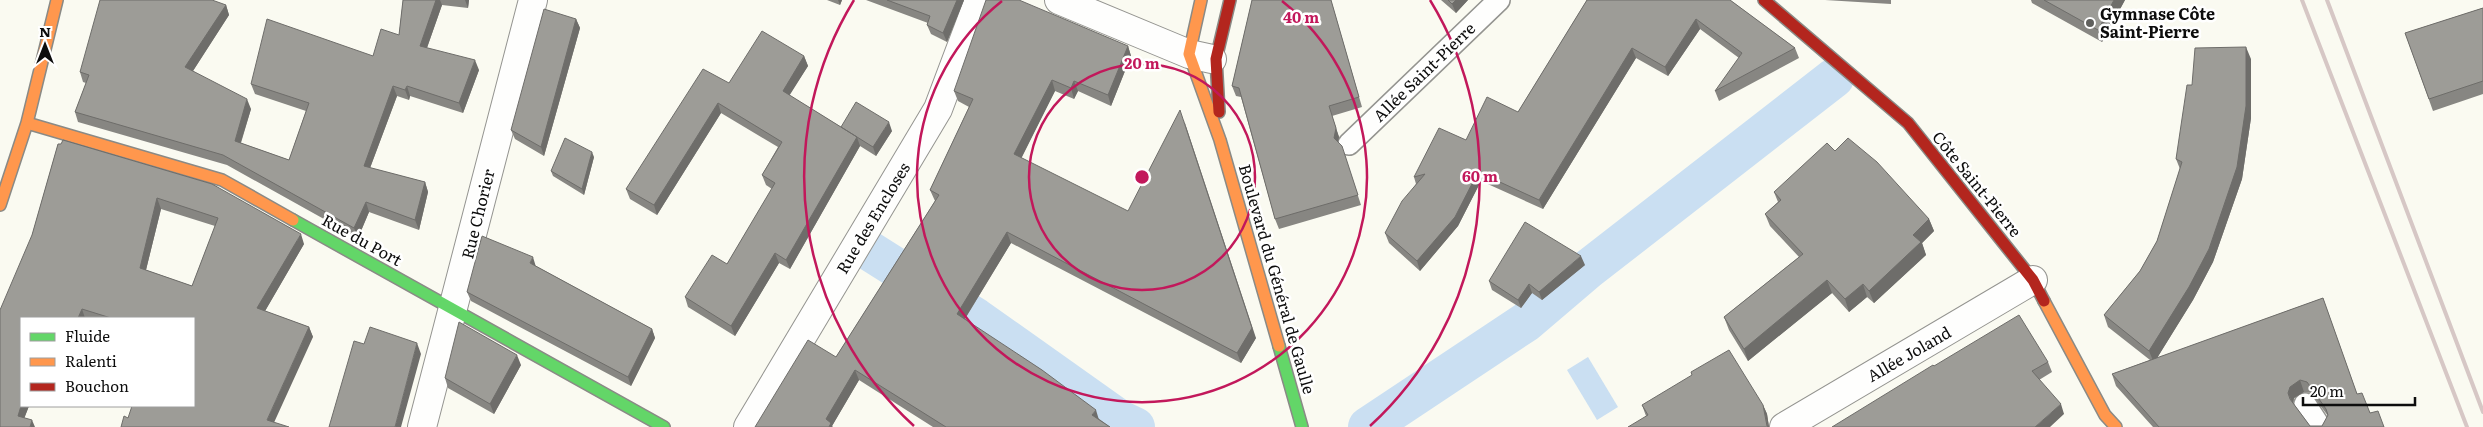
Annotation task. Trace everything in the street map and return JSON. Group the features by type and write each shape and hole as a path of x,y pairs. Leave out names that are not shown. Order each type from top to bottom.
{"street":[{"path":"0,205 27,123 57,0"},
{"name":"Rue Chorier","path":"422,427 533,0"},
{"name":"Rue des Encloses","path":"748,427 938,109 979,0"},
{"path":"1059,0 1189,54 1216,60"},
{"path":"1189,54 1201,0"},
{"name":"Boulevard du Général de Gaulle","path":"1220,140 1216,60 1230,0"},
{"name":"Côte Saint-Pierre","path":"1764,0 1908,123 2033,280 2105,415 2116,427"},
{"name":"Boulevard du Général de Gaulle","path":"1189,54 1220,140 1302,427"},
{"name":"Rue du Port","path":"27,123 222,180 664,427"},
{"name":"Allée Joland","path":"1784,427 2033,280"}],"lane":[{"name":"Allée Saint-Pierre","path":"1349,144 1499,0"},
{"path":"2305,404 2320,427"}],"water":[{"path":"1588,357 1618,407 1597,420 1567,370"}],"building":[{"path":"100,0 212,0 226,5 185,67 247,99 235,141 289,160 309,103 251,84 267,19 373,56 381,29 399,35 403,0 436,0 420,46 475,60 459,103 407,86 405,90 393,86 364,166 425,182 415,220 366,202 354,228 223,155 75,112 89,75 80,72"},
{"path":"887,0 957,0 943,33 927,25 930,16"},
{"path":"986,0 1019,0 1128,46 1108,95 1074,81 1071,88 1052,80 1014,154 1128,211 1180,110 1252,328 1237,353 1007,232 957,314 1042,370 1096,410 1092,415 1110,427 946,427 855,370 826,419 831,423 829,427 755,427 808,340 836,357 939,195 930,190 973,99 954,91"},
{"path":"1252,0 1331,0 1359,97 1329,106 1336,128 1334,138 1342,146 1358,195 1275,219 1239,88 1232,86"},
{"path":"1448,0 1456,0 1452,4"},
{"path":"1587,0 1730,0 1795,48 1715,91 1742,53 1696,19 1665,67 1632,48 1539,200 1478,172 1455,217 1417,261 1385,233 1402,201 1425,174 1414,177 1439,128 1466,140 1487,97 1518,112"},
{"path":"2044,0 2114,0 2098,30"},
{"path":"2483,8 2483,81 2429,99 2405,33"},
{"path":"544,9 576,19 541,147 511,130"},
{"path":"762,31 804,56 783,91 857,137 786,260 775,253 731,326 685,297 712,255 727,264 775,183 762,175 782,142 718,103 654,205 626,189 703,69 729,83"},
{"path":"2246,47 2246,106 2237,167 2209,249 2189,287 2149,351 2104,315 2140,271 2157,241 2182,162 2176,159 2187,85 2192,85 2195,48"},
{"path":"856,102 889,122 873,147 841,127"},
{"path":"565,138 592,152 582,189 551,171"},
{"path":"1848,138 1877,162 1929,219 1913,235 1921,242 1869,291 1863,284 1845,299 1827,280 1744,349 1724,317 1803,254 1765,214 1781,200 1774,192 1827,143 1835,151"},
{"path":"63,140 212,184 301,234 257,308 309,327 267,420 289,427 121,427 124,416 128,418 132,407 195,407 195,317 108,317 82,309 78,317 20,317 21,407 18,416 32,420 30,427 0,427 0,310 32,235 58,144 61,144","holes":["157,198 218,218 192,286 140,268"]},
{"path":"1525,222 1581,256 1539,292 1529,284 1518,300 1489,281"},
{"path":"482,236 533,257 530,263 652,329 628,377 467,292"},
{"path":"2323,298 2357,394 2362,393 2370,413 2378,411 2384,427 2159,427 2112,374","holes":["2300,380 2307,382 2326,409 2328,415 2322,426 2310,426 2290,399 2288,393 2290,387"]},
{"path":"2019,315 2048,362 2032,371 2061,404 2035,427 1832,427 1933,365"},
{"path":"459,322 517,355 490,404 445,378"},
{"path":"370,327 417,343 395,427 329,427 354,341 364,344"},
{"path":"1729,350 1763,405 1767,426 1769,427 1628,427 1648,415 1642,405 1692,375 1691,372"}],"waterway":[{"path":"1368,427 1526,322 1587,270 1834,78"},
{"path":"865,248 976,318 1120,420 1135,427"}],"railway":[{"path":"2302,0 2467,427"},
{"path":"2327,0 2483,412"}],"traffic: fast":[{"path":"293,220 664,427"},
{"path":"1279,346 1302,427"}],"traffic: slow":[{"path":"0,205 27,123 57,0"},
{"path":"1201,0 1189,54 1220,140 1279,346"},
{"path":"27,123 222,180 293,220"},
{"path":"2044,301 2105,415 2116,427"}],"traffic: jam":[{"path":"1219,112 1216,59 1230,0"},
{"path":"1764,0 1908,123 2033,280 2044,301"}],"place":[{"name":"Gymnase Côte Saint-Pierre","path":"2090,23"}]}
